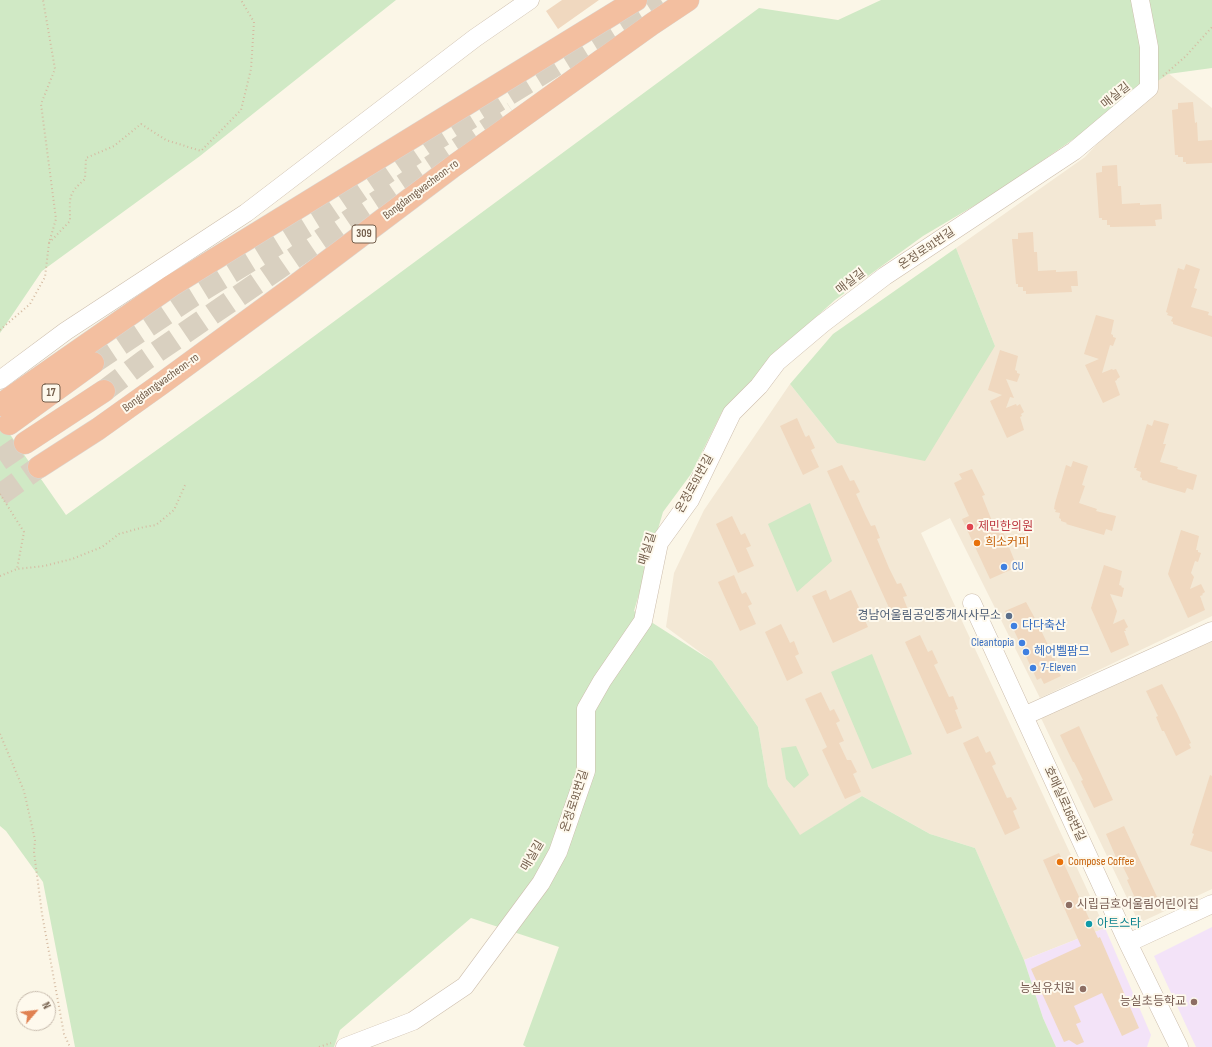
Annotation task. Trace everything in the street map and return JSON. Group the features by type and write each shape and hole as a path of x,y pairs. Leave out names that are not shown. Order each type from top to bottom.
{"highway":[{"path":"5,414 171,286 636,0"},
{"name":"Bongdamgwacheon-ro","path":"39,467 98,429 292,288 451,168 652,24 688,0"},
{"name":"17","path":"5,414 93,363"},
{"name":"17","path":"25,443 104,391"}],"street":[{"path":"0,380 66,331 246,213 475,38 530,0"},
{"path":"1140,0 1149,47 1149,88"},
{"name":"온정로91번길","path":"338,1045 414,1021 465,986 541,883 558,852 586,770 586,709 602,681 643,621 659,543 690,500 732,413 759,386 777,362 822,324 885,276 1074,151 1149,88"},
{"name":"호매실로166번길","path":"972,603 1128,943 1179,1047"},
{"path":"1024,716 1212,631"},
{"path":"1128,943 1212,904"}],"path":[{"path":"0,330 30,304 45,277 49,244 56,219 41,104 55,69 43,0"},
{"path":"49,244 70,221 70,196 77,186 85,179 86,158 114,146 141,124 166,140 201,151 242,110 251,69 254,22 242,0"},
{"path":"1149,88 1186,56 1212,27"},
{"path":"0,576 17,569 44,566 72,559 102,547 118,534 144,527 156,526 174,510 186,483"},
{"path":"0,494 24,532 17,569"},
{"path":"0,734 24,792 35,840 34,852 42,914 64,1034 70,1047"},
{"path":"319,1047 338,1045"}],"shaded area":[{"path":"1168,73 1212,108 1212,616 1040,698 950,518 921,533 1105,928 1024,960 975,848 930,834 862,796 800,836 768,786 758,727 712,661 666,627 674,573 704,510 790,384 837,443 995,346 956,248 1085,157 1149,88"},
{"path":"1212,638 1212,889 1139,923 1041,718"},
{"name":"능실초등학교","path":"1212,927 1212,1047 1196,1047 1154,956"},
{"name":"능실유치원","path":"1105,928 1151,1035 1147,1047 1056,1047 1043,1018 1024,960"}],"green space":[{"path":"0,0 396,0 200,156 42,271 0,333"},
{"path":"881,0 1212,0 1212,68 1168,74 994,194 923,236 835,300 786,344 722,412 691,474 663,512 634,611 712,661 758,727 768,786 800,835 862,796 930,834 975,848 1024,960 1043,1018 1056,1047 526,1047 523,1045 559,947 471,918 340,1030 334,1047 75,1047 43,882 6,831 0,826 0,420 66,515 256,379 759,8 838,20"},
{"path":"956,248 995,346 925,461 837,443 790,384 833,334"},
{"path":"810,503 832,561 797,592 768,524"},
{"path":"872,654 912,754 872,769 831,672"},
{"path":"796,746 809,775 794,788 786,779 781,748"}],"building":[{"path":"562,0 599,0 558,29 546,11"},
{"path":"1193,102 1195,123 1197,122 1198,141 1212,140 1212,163 1186,164 1186,162 1183,162 1183,157 1178,157 1178,155 1175,155 1172,110 1178,109 1178,103"},
{"path":"1117,165 1118,186 1121,186 1122,204 1161,204 1162,219 1155,220 1156,226 1110,227 1110,225 1107,225 1107,220 1102,220 1102,218 1099,218 1096,173 1102,172 1102,166"},
{"path":"1033,232 1034,252 1037,252 1038,271 1077,271 1078,286 1071,286 1072,292 1026,294 1026,291 1023,291 1023,287 1018,287 1018,284 1016,284 1012,239 1018,239 1018,233"},
{"path":"1186,264 1200,269 1194,288 1197,289 1191,307 1209,312 1208,315 1212,316 1212,337 1173,324 1171,321 1173,317 1167,315 1168,313 1166,312 1178,268 1184,270"},
{"path":"1096,315 1114,320 1111,334 1116,338 1113,346 1110,345 1102,373 1116,369 1120,377 1115,381 1120,395 1103,403 1085,365 1099,359 1084,354"},
{"path":"1000,350 1018,356 1015,370 1020,374 1017,382 1006,379 1014,398 1010,397 1006,408 1020,404 1024,412 1020,417 1024,430 1007,438 990,401 1002,395 988,390"},
{"path":"797,418 805,436 806,437 809,435 815,448 811,450 819,467 803,475 780,426"},
{"path":"1154,420 1169,424 1163,444 1166,444 1160,462 1178,467 1177,469 1197,475 1193,490 1187,488 1185,493 1147,482 1148,481 1142,480 1140,477 1141,472 1136,470 1137,468 1134,468 1147,424 1152,426"},
{"path":"1073,461 1088,466 1082,485 1085,486 1079,503 1097,509 1096,511 1116,516 1112,531 1106,529 1104,535 1066,524 1067,523 1061,521 1059,518 1060,513 1055,512 1055,503 1066,465 1071,467"},
{"path":"842,465 850,481 854,480 860,492 856,494 871,526 875,525 880,538 877,539 889,568 897,584 901,583 907,596 903,597 910,615 895,621 827,471"},
{"path":"972,469 985,495 982,496 992,521 1000,534 1003,532 1017,567 990,579 962,519 969,516 954,483 962,479 959,474"},
{"path":"732,516 741,535 745,533 751,546 746,548 754,566 738,573 716,524"},
{"path":"1181,530 1199,536 1196,550 1201,553 1198,562 1195,561 1191,573 1194,577 1190,589 1201,584 1205,592 1200,596 1205,610 1188,618 1168,574"},
{"path":"1104,565 1122,571 1119,585 1124,588 1122,597 1110,594 1117,611 1113,624 1124,619 1128,627 1125,629 1126,631 1124,631 1129,645 1111,653 1091,608"},
{"path":"734,575 742,594 746,592 752,604 748,606 756,624 740,631 718,582"},
{"path":"826,590 830,600 851,590 868,627 833,643 812,596"},
{"path":"1026,602 1059,668 1057,669 1061,676 1044,684 1041,678 1037,680 1005,611"},
{"path":"781,624 790,643 794,641 799,654 795,656 803,673 787,681 765,632"},
{"path":"920,635 928,652 932,650 938,663 934,665 949,697 953,696 958,709 955,710 962,728 947,734 905,642"},
{"path":"1162,684 1191,743 1189,744 1191,748 1176,756 1164,731 1162,731 1156,717 1158,716 1146,691"},
{"path":"821,692 830,711 834,709 840,721 836,723 844,741 839,743 847,760 851,760 857,772 853,774 861,792 845,799 822,750 827,747 805,699"},
{"path":"1079,726 1113,800 1094,808 1081,781 1083,780 1060,735"},
{"path":"978,736 986,753 990,751 996,764 992,766 1007,798 1011,797 1017,809 1013,811 1020,828 1005,835 963,743"},
{"path":"1210,775 1212,776 1212,852 1190,845 1194,834 1192,833"},
{"path":"1124,826 1158,899 1139,907 1127,880 1129,879 1120,861 1118,862 1106,834"},
{"path":"1059,853 1098,938 1100,937 1139,1028 1122,1036 1102,993 1074,1006 1081,1022 1076,1024 1084,1042 1077,1045 1069,1040 1064,1042 1031,969 1081,946 1043,860"}],"tunnel":[{"path":"93,363 193,296 322,217 432,142 661,0"},
{"path":"104,391 145,360 354,217 513,112"},
{"path":"0,460 25,443"},
{"path":"0,495 39,467"}],"place":[{"name":"제민한의원","path":"970,527"},
{"name":"희소커피","path":"977,543"},
{"name":"CU","path":"1004,567"},
{"name":"경남어울림공인중개사사무소","path":"1009,616"},
{"name":"다다축산","path":"1014,626"},
{"name":"Cleantopia","path":"1022,643"},
{"name":"헤어벨팜므","path":"1026,652"},
{"name":"7-Eleven","path":"1033,668"},
{"name":"Compose Coffee","path":"1060,862"},
{"name":"시립금호어울림어린이집","path":"1069,905"},
{"name":"아트스타","path":"1089,924"},
{"name":"능실유치원","path":"1083,989"},
{"name":"능실초등학교","path":"1194,1002"}]}
